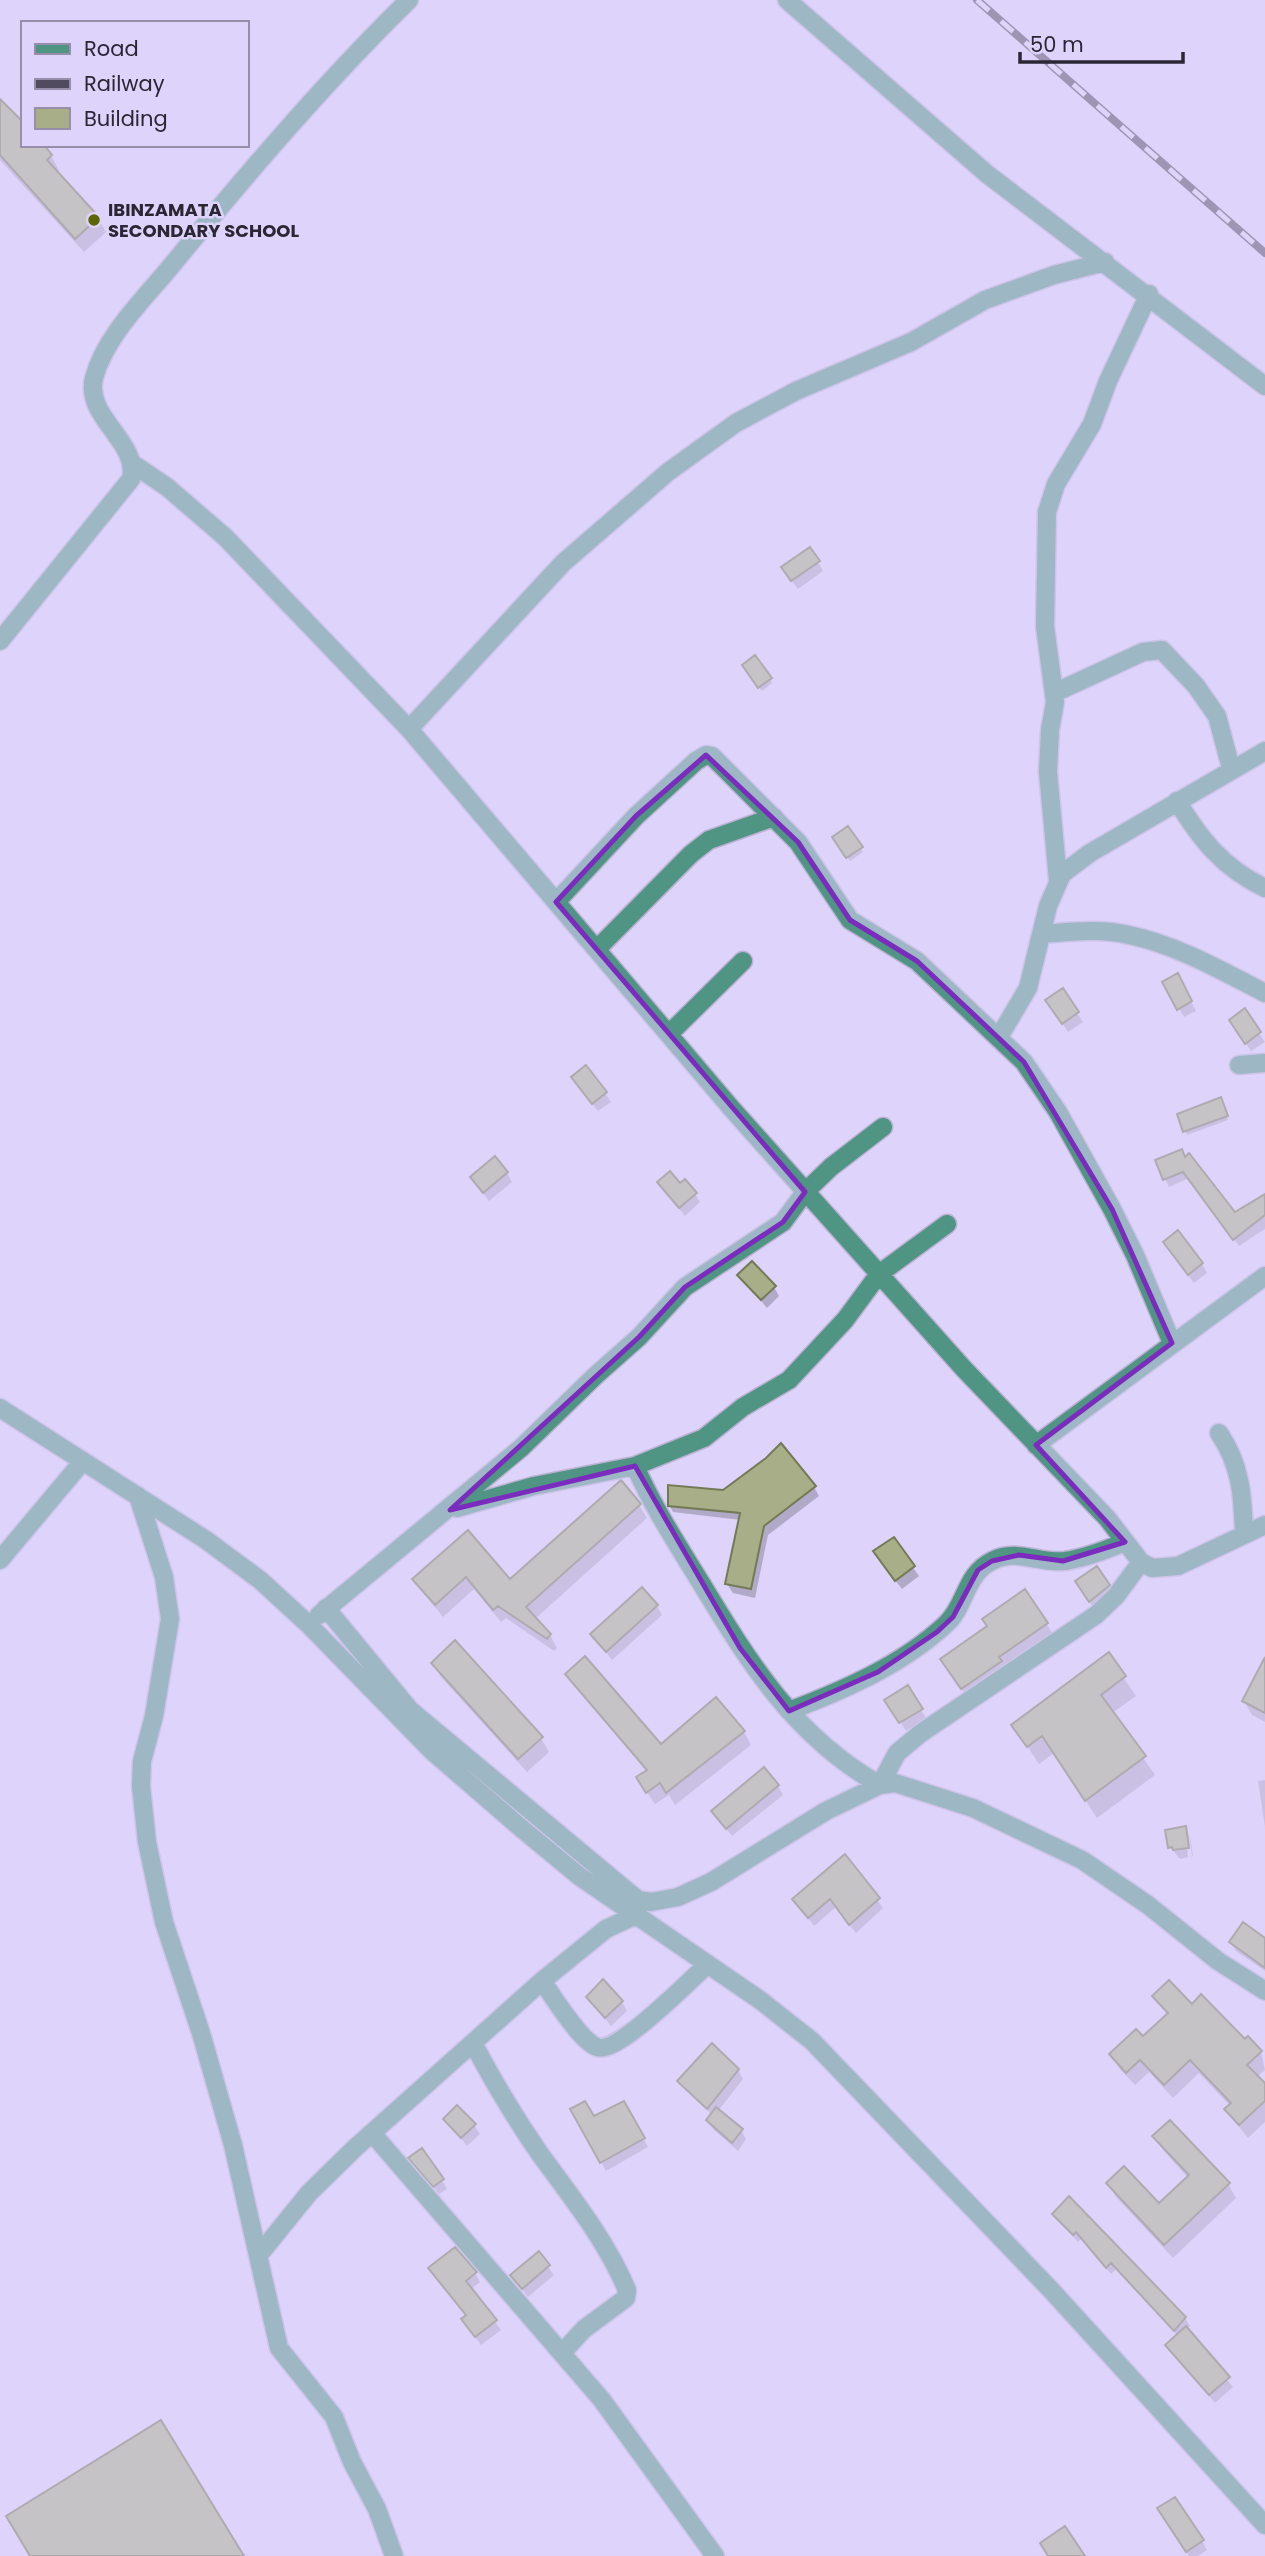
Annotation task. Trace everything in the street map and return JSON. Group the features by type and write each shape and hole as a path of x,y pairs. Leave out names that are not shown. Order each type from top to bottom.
{"street":[{"path":"410,0 375,34 228,197 115,338 99,365 93,388 101,412 133,464 167,487 225,537 408,729 805,1192 1141,1562 1152,1567 1178,1566 1265,1525"},
{"path":"787,0 987,174 1149,294 1265,386"},
{"path":"408,729 563,563 668,472 736,423 796,391 911,342 985,300 1054,275 1105,262"},
{"path":"999,1037 1028,988 1058,880 1048,772 1054,693 1045,626 1047,512 1056,484 1092,424 1108,381 1149,294"},
{"path":"0,640 127,488 133,464"},
{"path":"1054,693 1143,652 1162,650 1196,686 1217,716 1231,768"},
{"path":"1058,880 1090,853 1231,768 1265,751"},
{"path":"556,902 636,816 695,761 706,755 723,765 798,842 850,920 911,957 999,1037 1036,1077 1076,1142 1135,1255 1172,1343"},
{"path":"1177,801 1212,852 1230,869 1265,888"},
{"path":"597,949 691,854 709,840 774,817"},
{"path":"1041,934 1083,931 1129,935 1185,953 1265,993"},
{"path":"670,1033 743,961"},
{"path":"1239,1065 1265,1063"},
{"path":"308,1624 513,1456 639,1337 685,1287 783,1223 805,1192 831,1167 883,1126"},
{"path":"450,1510 534,1486 635,1466 691,1446 720,1427 743,1407 782,1386 845,1320 879,1274 947,1224"},
{"path":"1036,1445 1265,1276"},
{"path":"0,1408 138,1496 260,1580 308,1624 432,1751 530,1836 634,1916 760,2000 812,2041 1051,2290 1265,2525"},
{"path":"1219,1433 1232,1454 1241,1480 1244,1535"},
{"path":"0,1560 83,1461"},
{"path":"635,1466 675,1544 740,1648 789,1711 833,1756 880,1785"},
{"path":"138,1496 164,1577 170,1619 154,1716 142,1761 147,1842 170,1945 201,2032 239,2164 279,2348 334,2417 352,2462 377,2509 394,2556"},
{"path":"789,1711 839,1692 878,1672 937,1632 953,1617 978,1570 992,1560 1019,1555 1063,1561 1099,1553 1125,1542"},
{"path":"880,1785 897,1753 921,1732 1096,1615 1116,1596 1141,1562"},
{"path":"327,1608 410,1710 638,1900 669,1900 710,1882 826,1811 880,1785 895,1783 973,1808 1082,1860 1148,1905 1218,1961 1265,1991"},
{"path":"258,2256 309,2193 372,2133 542,1981 606,1929 634,1916"},
{"path":"542,1981 581,2034 595,2047 605,2048 624,2039 708,1965"},
{"path":"473,2043 523,2127 585,2215 627,2290 626,2298 584,2329 562,2353"},
{"path":"372,2133 602,2400 715,2556"}],"highlighted area":[{"path":"706,755 798,842 850,920 917,961 1024,1062 1112,1209 1172,1343 1036,1445 1125,1542 1063,1561 1019,1555 992,1561 978,1570 953,1617 937,1632 878,1672 789,1711 740,1648 635,1466 450,1510 639,1337 685,1287 783,1222 805,1192 556,902 636,816"}],"building":[{"path":"0,99 21,120 21,147 46,147 52,155 47,160 99,217 75,239 0,155"},
{"path":"810,547 820,561 791,581 781,567"},
{"path":"755,655 772,678 758,688 742,665"},
{"path":"848,826 863,847 846,858 832,837"},
{"path":"1178,973 1192,1001 1177,1010 1162,982"},
{"path":"1063,988 1079,1012 1062,1024 1045,1000"},
{"path":"1245,1008 1261,1032 1245,1044 1229,1020"},
{"path":"586,1065 607,1092 592,1104 571,1077"},
{"path":"1221,1097 1228,1116 1183,1132 1177,1114"},
{"path":"1182,1149 1185,1157 1189,1153 1235,1212 1265,1194 1265,1215 1233,1240 1183,1172 1163,1180 1155,1160"},
{"path":"495,1156 508,1172 483,1193 470,1177"},
{"path":"670,1171 680,1183 685,1179 697,1193 679,1208 657,1182"},
{"path":"1178,1230 1203,1263 1188,1275 1163,1242"},
{"path":"752,1261 776,1286 761,1300 737,1275"},
{"path":"781,1443 816,1486 764,1526 751,1589 725,1584 740,1513 668,1506 668,1485 723,1490 766,1458"},
{"path":"621,1480 641,1504 526,1607 551,1634 547,1639 498,1606 493,1610 466,1577 435,1605 412,1579 468,1530 510,1579"},
{"path":"894,1537 915,1566 895,1581 873,1551"},
{"path":"1097,1566 1110,1585 1089,1602 1075,1581"},
{"path":"642,1587 658,1605 606,1652 590,1634"},
{"path":"1025,1589 1048,1623 999,1657 1002,1661 961,1689 940,1659 987,1626 982,1619"},
{"path":"455,1640 543,1737 518,1759 431,1663"},
{"path":"1109,1652 1126,1676 1101,1695 1146,1756 1085,1801 1042,1736 1027,1747 1011,1725"},
{"path":"585,1656 661,1744 716,1697 745,1731 666,1793 660,1783 646,1793 636,1777 647,1770 565,1674"},
{"path":"1265,1657 1265,1713 1242,1701"},
{"path":"908,1685 923,1709 899,1723 884,1700"},
{"path":"764,1767 779,1785 726,1829 711,1811"},
{"path":"1186,1826 1189,1848 1168,1848 1165,1830"},
{"path":"845,1854 880,1898 849,1925 830,1899 808,1918 792,1899"},
{"path":"1243,1922 1265,1938 1265,1968 1229,1942"},
{"path":"603,1979 623,2001 605,2018 586,1997"},
{"path":"1169,1980 1192,2004 1201,1994 1245,2039 1248,2036 1262,2051 1247,2065 1265,2083 1265,2101 1239,2125 1224,2109 1231,2103 1190,2060 1164,2085 1140,2060 1126,2073 1109,2054 1136,2029 1143,2036 1168,2013 1152,1996"},
{"path":"712,2043 739,2069 707,2109 677,2081"},
{"path":"585,2101 594,2116 624,2101 645,2138 600,2163 570,2109"},
{"path":"457,2105 476,2124 461,2138 443,2119"},
{"path":"716,2107 743,2129 732,2143 706,2120"},
{"path":"1170,2120 1230,2183 1164,2245 1106,2183 1124,2166 1159,2203 1189,2175 1152,2136"},
{"path":"422,2148 444,2179 433,2187 408,2158"},
{"path":"1069,2196 1186,2317 1174,2331 1111,2263 1106,2268 1076,2232 1073,2235 1052,2214"},
{"path":"455,2247 477,2272 466,2281 497,2320 475,2337 461,2319 466,2315 428,2268"},
{"path":"539,2251 550,2265 522,2289 510,2275"},
{"path":"1186,2326 1230,2377 1209,2395 1165,2345"},
{"path":"161,2420 244,2556 30,2556 6,2516"},
{"path":"1175,2497 1204,2540 1186,2552 1157,2508"},
{"path":"1065,2526 1085,2556 1048,2556 1040,2543"}],"railway":[{"path":"977,0 1265,253"}],"place":[{"name":"IBINZAMATA SECONDARY SCHOOL","path":"94,220"}]}
